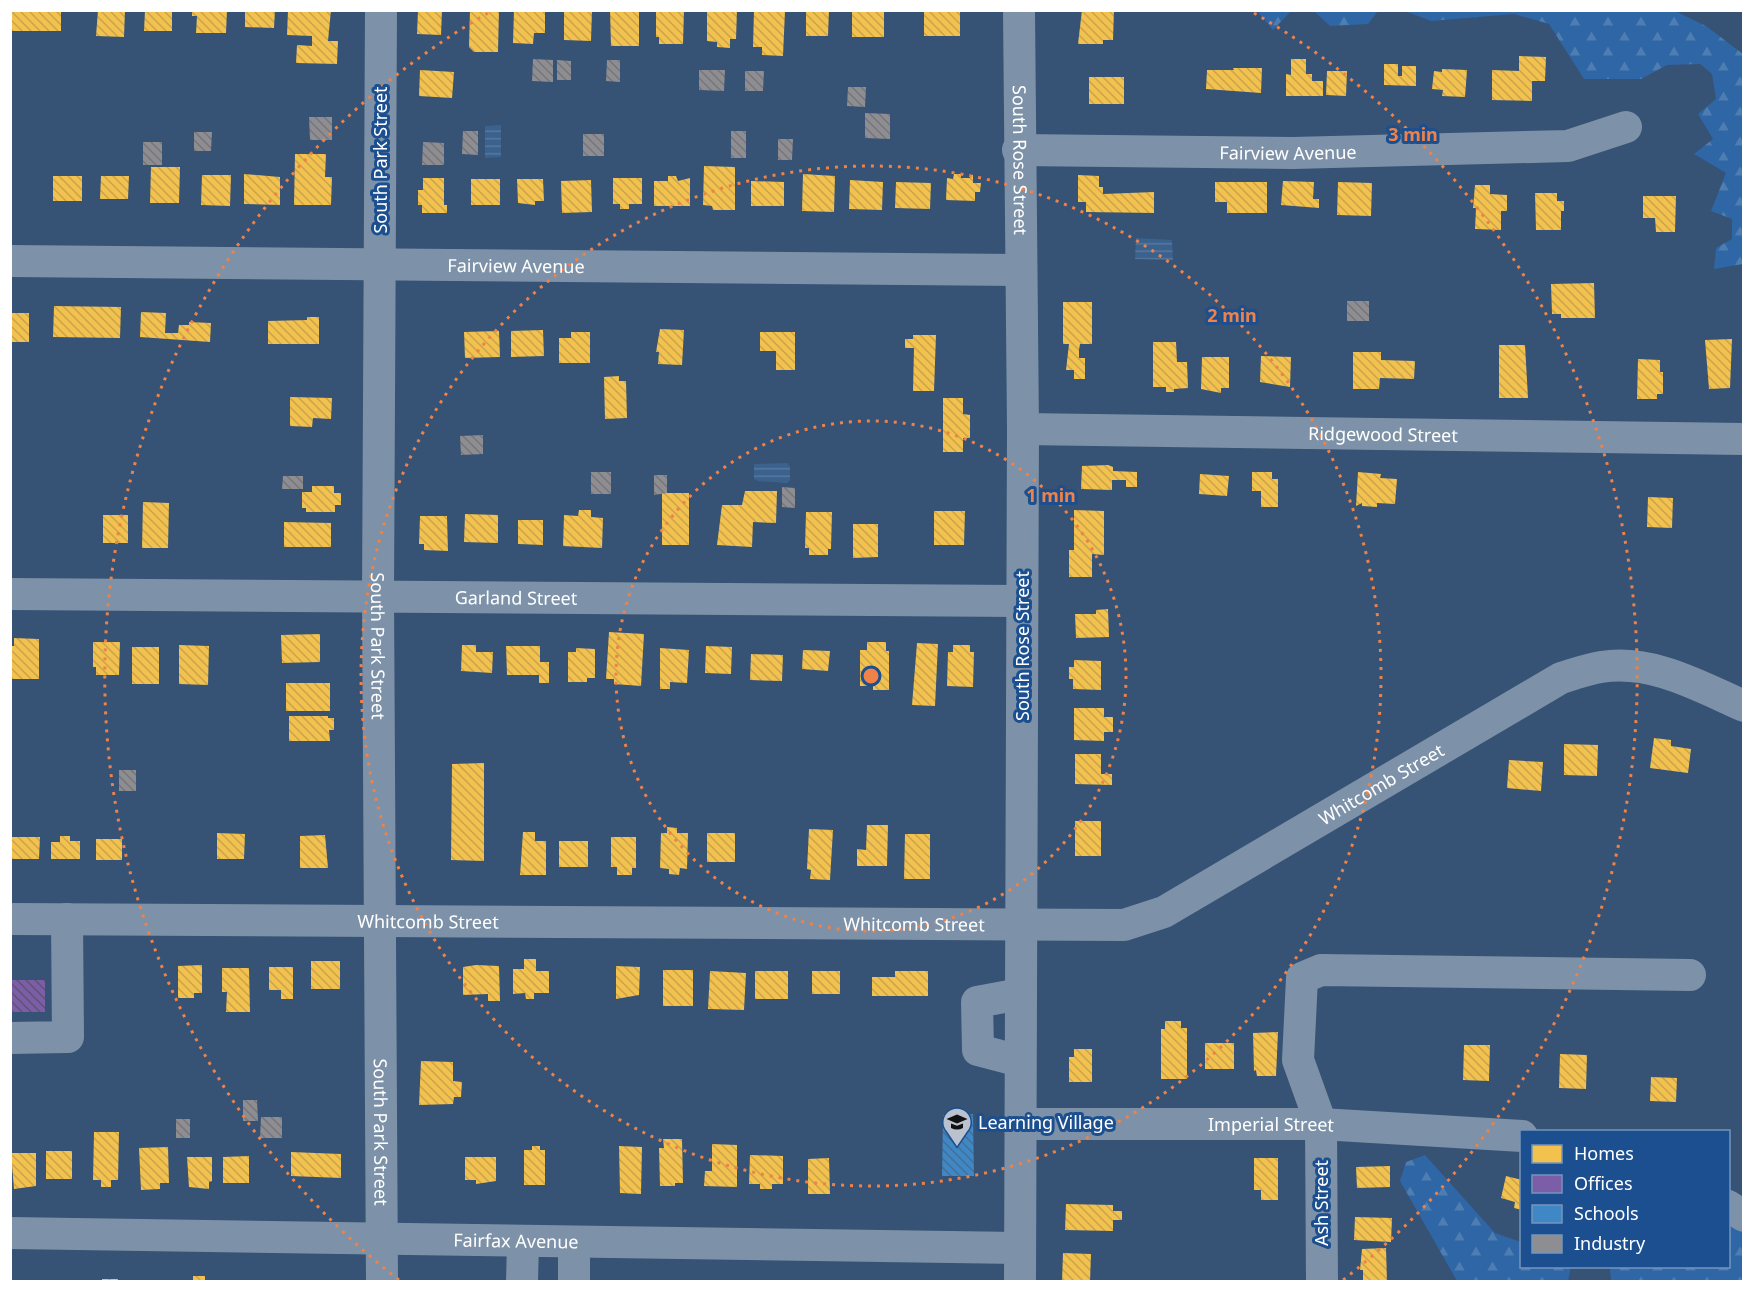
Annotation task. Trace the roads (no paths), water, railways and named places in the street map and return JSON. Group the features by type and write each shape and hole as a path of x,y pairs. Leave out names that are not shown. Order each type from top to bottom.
{"street":[{"name":"South Park Street","path":"381,10 378,595 382,1281"},
{"name":"South Rose Street","path":"1019,10 1018,150 1023,429 1020,1281"},
{"name":"Fairview Avenue","path":"1018,150 1293,153 1568,146 1626,127"},
{"name":"Fairview Avenue","path":"10,261 1020,270"},
{"name":"Ridgewood Street","path":"1023,429 1743,439"},
{"name":"Garland Street","path":"10,594 1022,601"},
{"name":"Whitcomb Street","path":"10,918 1124,925 1164,912 1561,678 1602,667 1639,666 1688,681 1743,706"},
{"path":"10,1038 68,1037 67,919"},
{"name":"Ash Street","path":"1322,1281 1321,1124 1298,1060 1302,978 1321,970 1690,975"},
{"path":"1020,994 977,1002 978,1050 1020,1061"},
{"name":"Imperial Street","path":"1019,1124 1321,1124 1520,1136"},
{"path":"1730,1207 1743,1216"},
{"name":"Fairfax Avenue","path":"10,1233 1019,1248"},
{"path":"522,1281 523,1242"},
{"path":"574,1242 574,1281"}],"place":[{"name":"Learning Village","path":"957,1148"}]}
